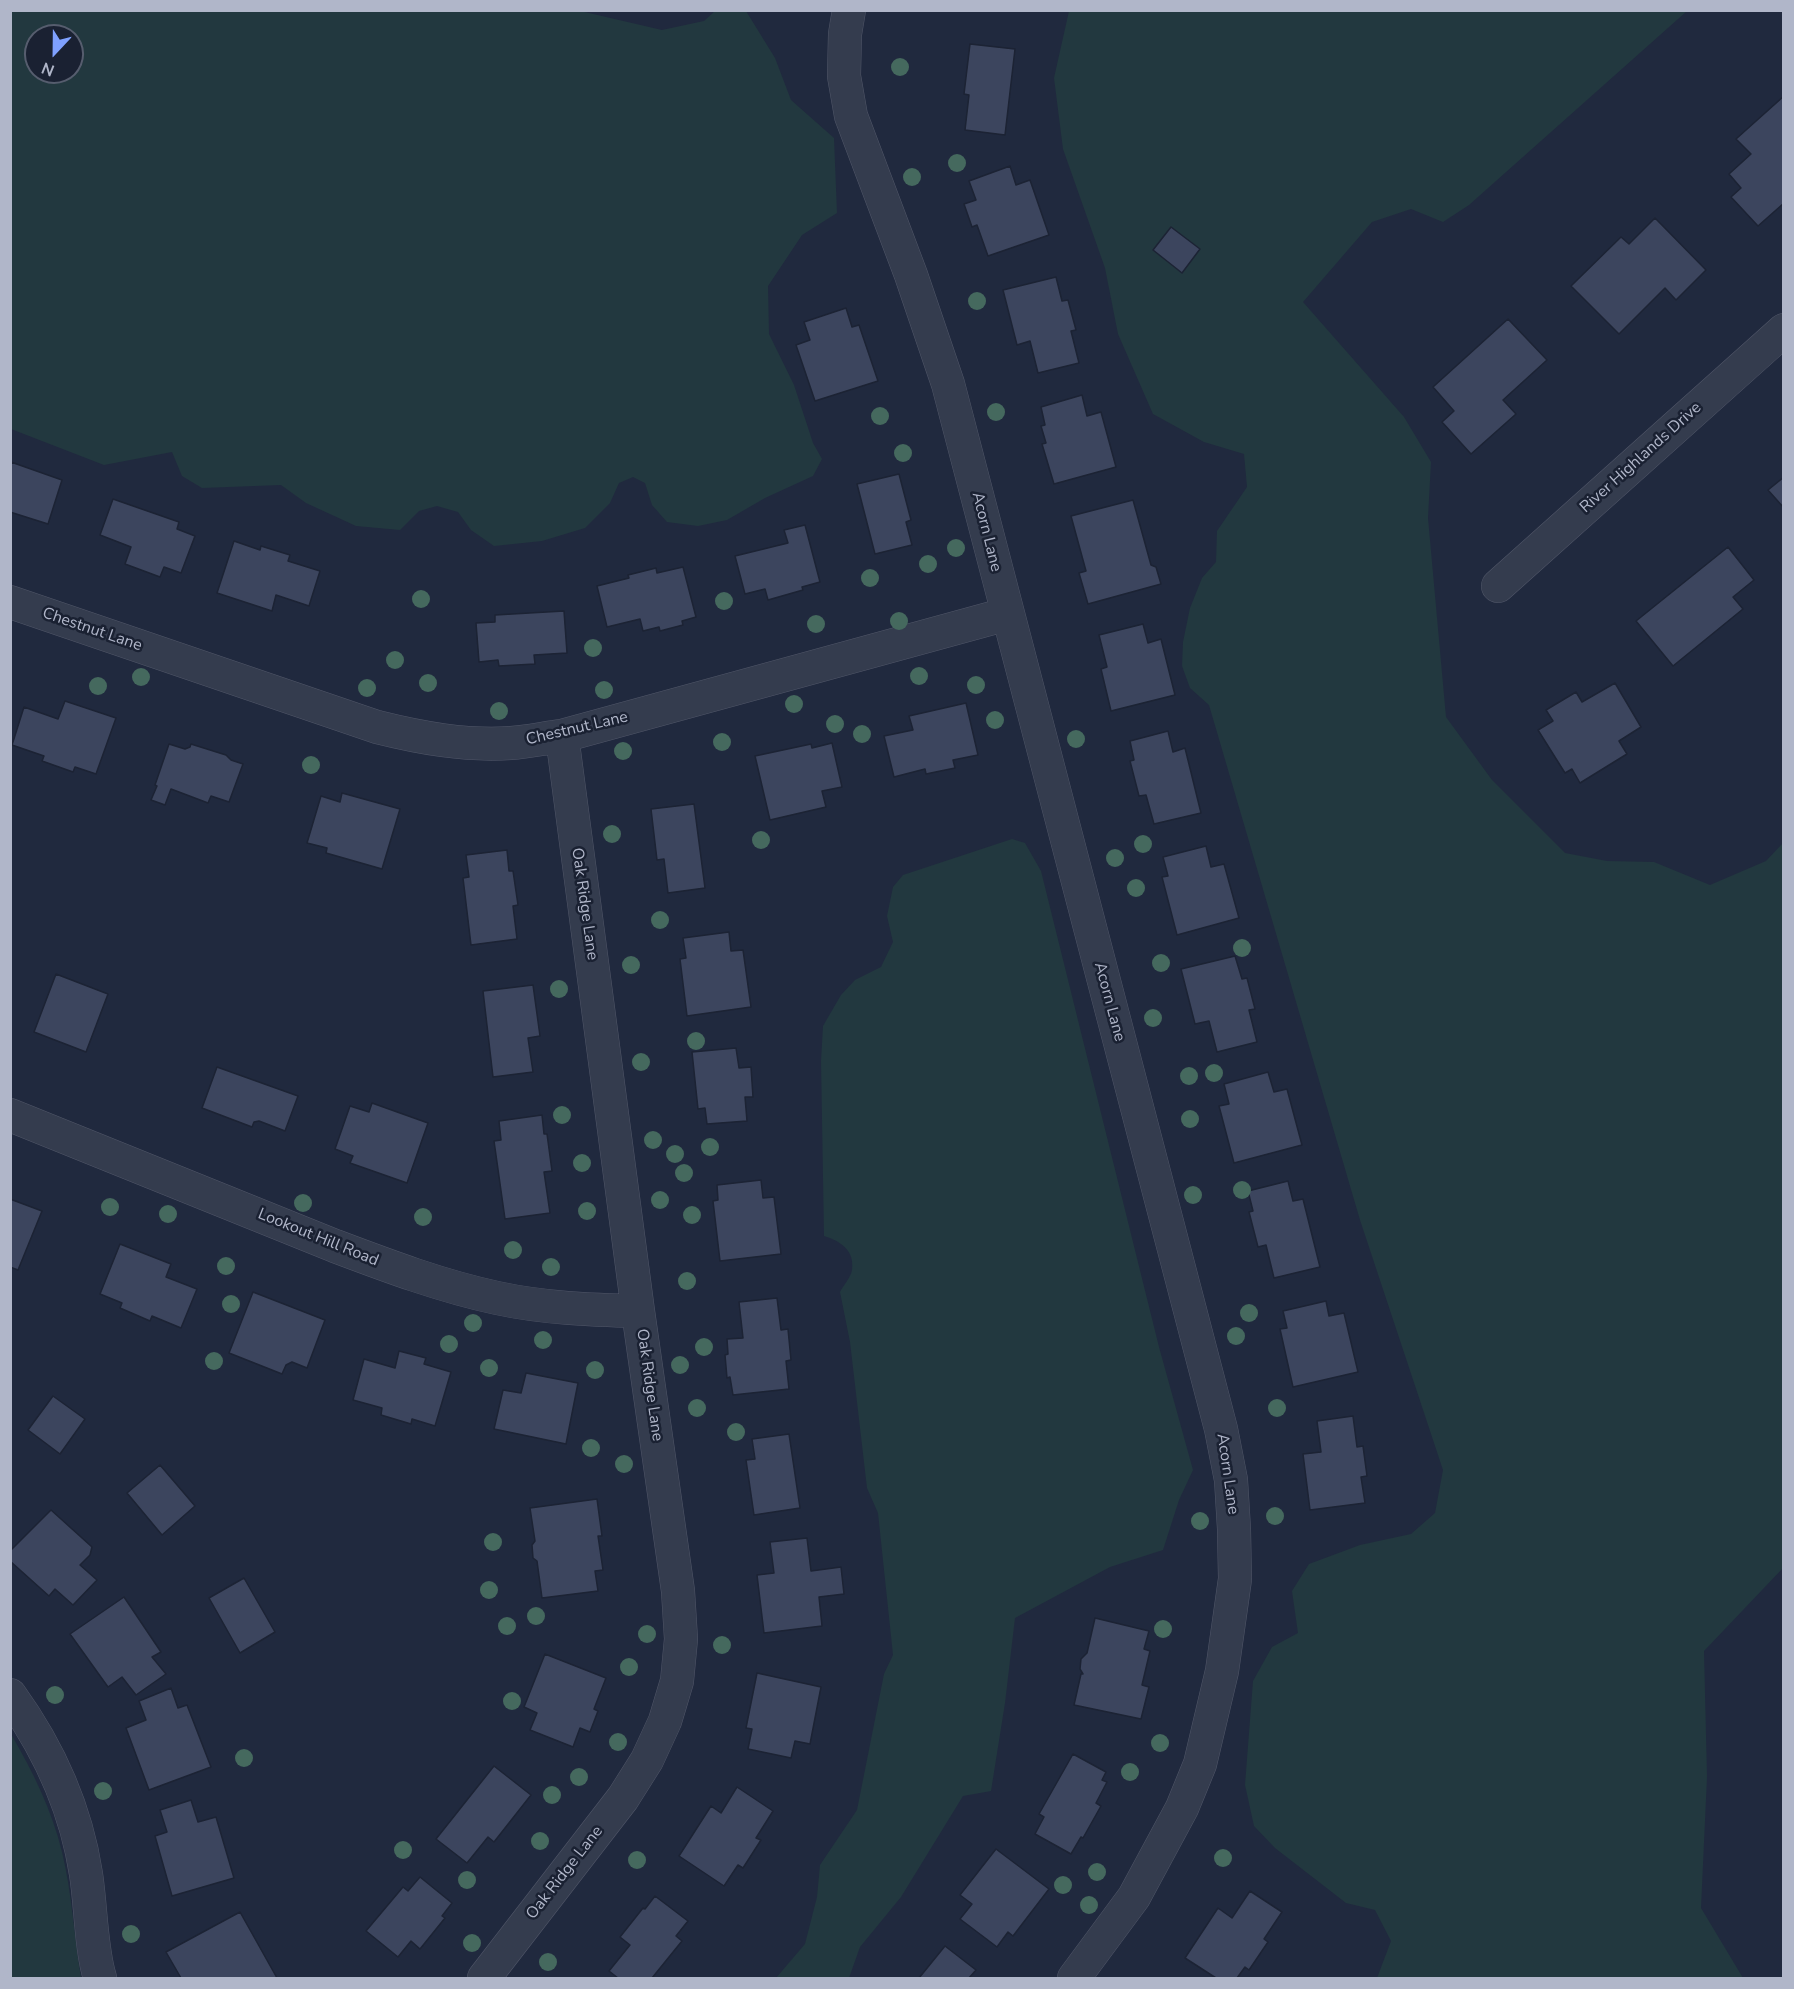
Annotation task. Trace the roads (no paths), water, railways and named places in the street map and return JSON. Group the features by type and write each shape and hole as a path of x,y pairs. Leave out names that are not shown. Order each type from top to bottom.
{"street":[{"name":"Acorn Lane","path":"849,10 845,34 844,76 851,116 912,275 945,373 1221,1429 1231,1480 1235,1579 1222,1671 1200,1764 1182,1808 1134,1897 1074,1978"},
{"name":"River Highlands Drive","path":"1498,586 1784,330"},
{"name":"Chestnut Lane","path":"10,602 377,727 423,738 466,743 512,743 562,736 1007,614"},
{"name":"Oak Ridge Lane","path":"484,1978 623,1798 647,1760 665,1721 677,1680 681,1638 678,1591 638,1311 562,736"},
{"name":"Lookout Hill Road","path":"10,1115 388,1266 497,1298 590,1310 638,1311"},
{"path":"10,1695 45,1749 64,1791 78,1834 86,1874 100,1978"}]}
